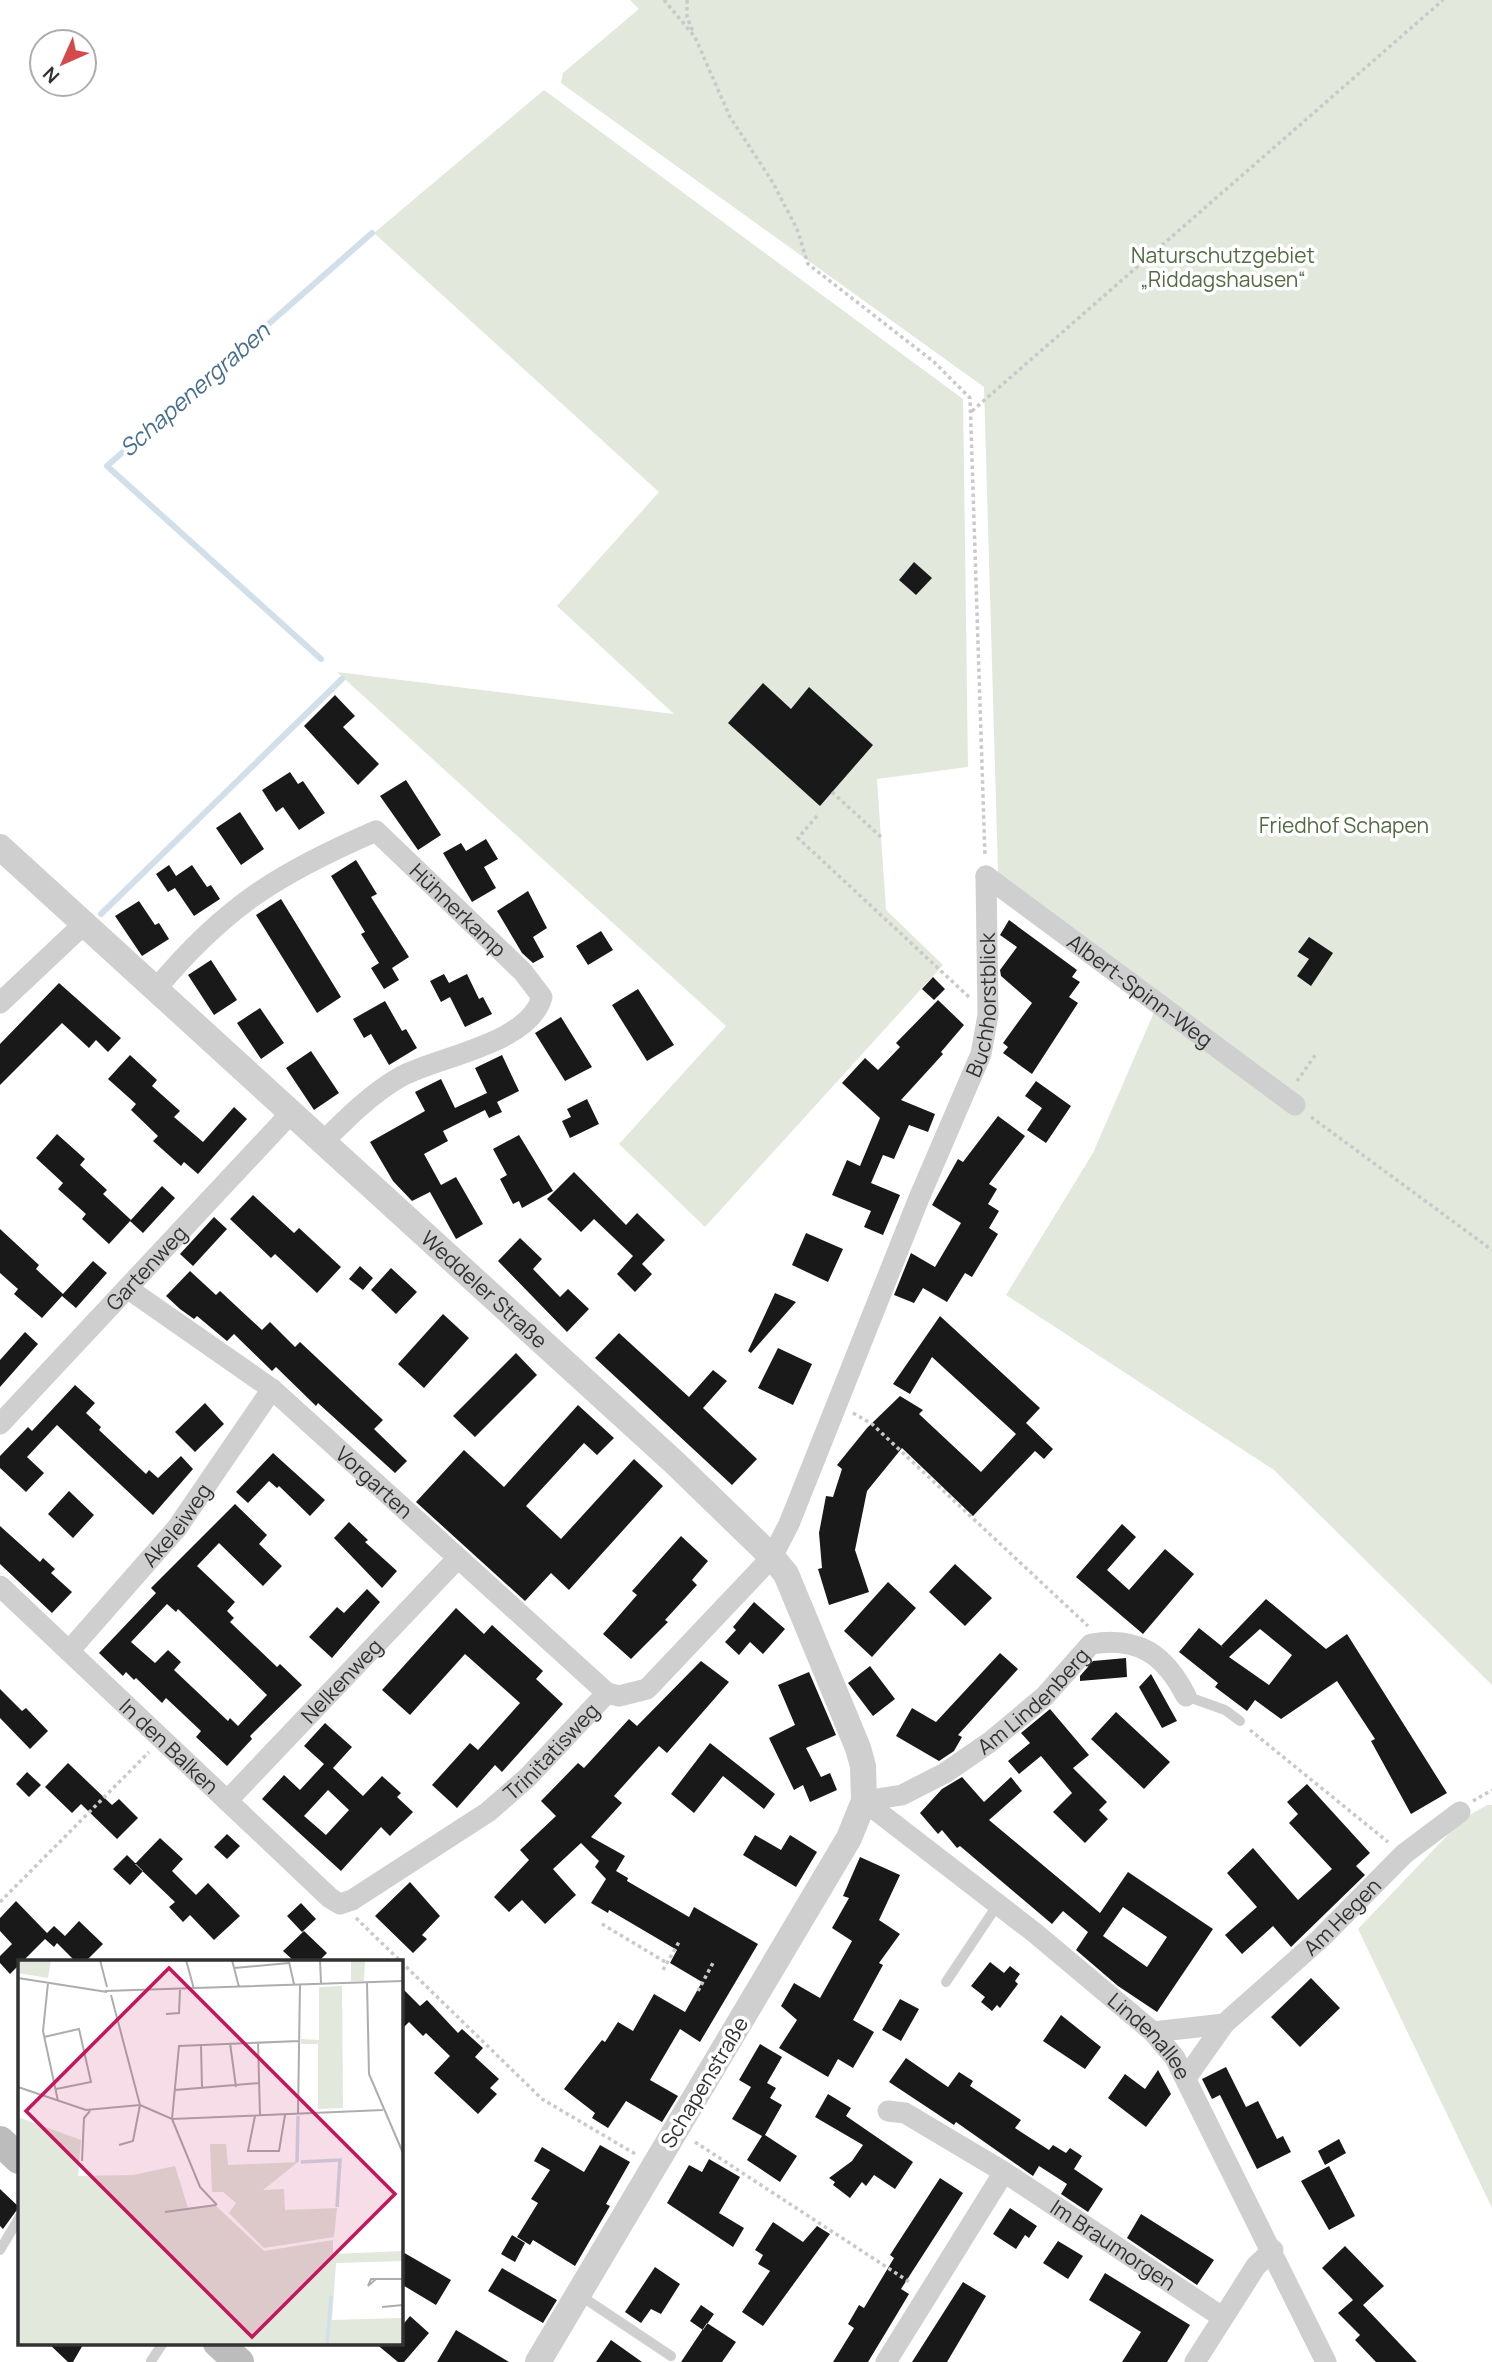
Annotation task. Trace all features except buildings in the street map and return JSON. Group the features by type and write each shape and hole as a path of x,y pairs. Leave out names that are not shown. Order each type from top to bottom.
{"street":[{"name":"Hühnerkamp","path":"156,989 211,927 248,898 309,861 376,831 523,972 542,997 539,1007 529,1017 491,1042 400,1078 364,1104 324,1141"},
{"name":"Weddeler Straße","path":"0,847 86,922 675,1463 772,1558 786,1574 858,1748 864,1774 864,1801"},
{"name":"Buchhorstblick","path":"772,1558 789,1524 836,1403 981,1055 988,1015 986,876"},
{"name":"Albert-Spinn-Weg","path":"986,876 1290,1101"},
{"path":"0,1003 86,922"},
{"name":"Gartenweg","path":"0,1424 292,1112"},
{"name":"Vorgarten","path":"127,1288 272,1389 607,1693"},
{"name":"Akeleiweg","path":"69,1651 177,1528 272,1389"},
{"name":"Trinitatisweg","path":"340,1904 352,1900 488,1812 528,1777 607,1693 619,1696 647,1689 772,1558"},
{"name":"Nelkenweg","path":"227,1801 457,1559"},
{"name":"In den Balken","path":"0,1586 330,1898 340,1904"},
{"name":"Am Lindenberg","path":"864,1801 902,1796 944,1773 1026,1713 1045,1696 1082,1651 1091,1644 1105,1642 1139,1647 1156,1656 1172,1668 1186,1696"},
{"name":"Lindenallee","path":"864,1801 998,1904 1153,2032 1175,2058 1273,2250 1325,2362"},
{"name":"Schapenstraße","path":"538,2362 849,1838 864,1801"},
{"name":"Am Hegen","path":"1186,2078 1224,2024 1321,1938 1404,1854 1461,1812"},
{"path":"1153,2032 1224,2024"},
{"name":"Im Braumorgen","path":"888,2111 905,2113 1004,2172 1222,2317"},
{"path":"886,2362 1004,2172"},
{"path":"1195,2362 1256,2266 1273,2250"}],"lane":[{"path":"1186,1696 1225,1710 1240,1721"},
{"path":"946,1982 998,1904"},
{"path":"0,2249 18,2220"},
{"path":"578,2294 671,2356"},
{"path":"151,2361 162,2344"}],"path":[{"path":"664,0 695,37"},
{"path":"687,0 687,17 730,117 772,181 797,229 808,264 836,289 872,312 943,371 970,398 986,876"},
{"path":"972,411 1443,0"},
{"path":"832,792 881,837"},
{"path":"817,816 798,838 988,1015"},
{"path":"1316,1054 1290,1101 1492,1250"},
{"path":"836,1403 872,1424 1105,1642"},
{"path":"1240,1721 1404,1854"},
{"path":"0,1902 162,1739"},
{"path":"340,1904 398,1960"},
{"path":"603,1924 667,1963"},
{"path":"663,1970 679,1941"},
{"path":"698,1991 715,1961"},
{"path":"402,1964 542,2099 654,2165"},
{"path":"676,2129 928,2294"}],"green space":[{"name":"Naturschutzgebiet „Riddagshausen“","path":"630,0 1492,0 1492,1685 1274,1470 1006,1295 1093,1153 1155,1010 1004,898 998,871 984,387 561,83 563,73 639,9"},
{"path":"544,90 963,399 968,767 877,779 886,910 943,965 705,1227 619,1144 726,1026 337,672 674,714 557,606 659,492 374,233"},
{"path":"1487,1805 1492,1805 1492,2208 1358,1929 1463,1819"}],"waterway":[{"name":"Schapenergraben","path":"321,659 107,466 372,233"},
{"name":"Schapenergraben","path":"101,914 342,679"}],"park label":[{"name":"Friedhof Schapen","path":"1344,825"}]}
